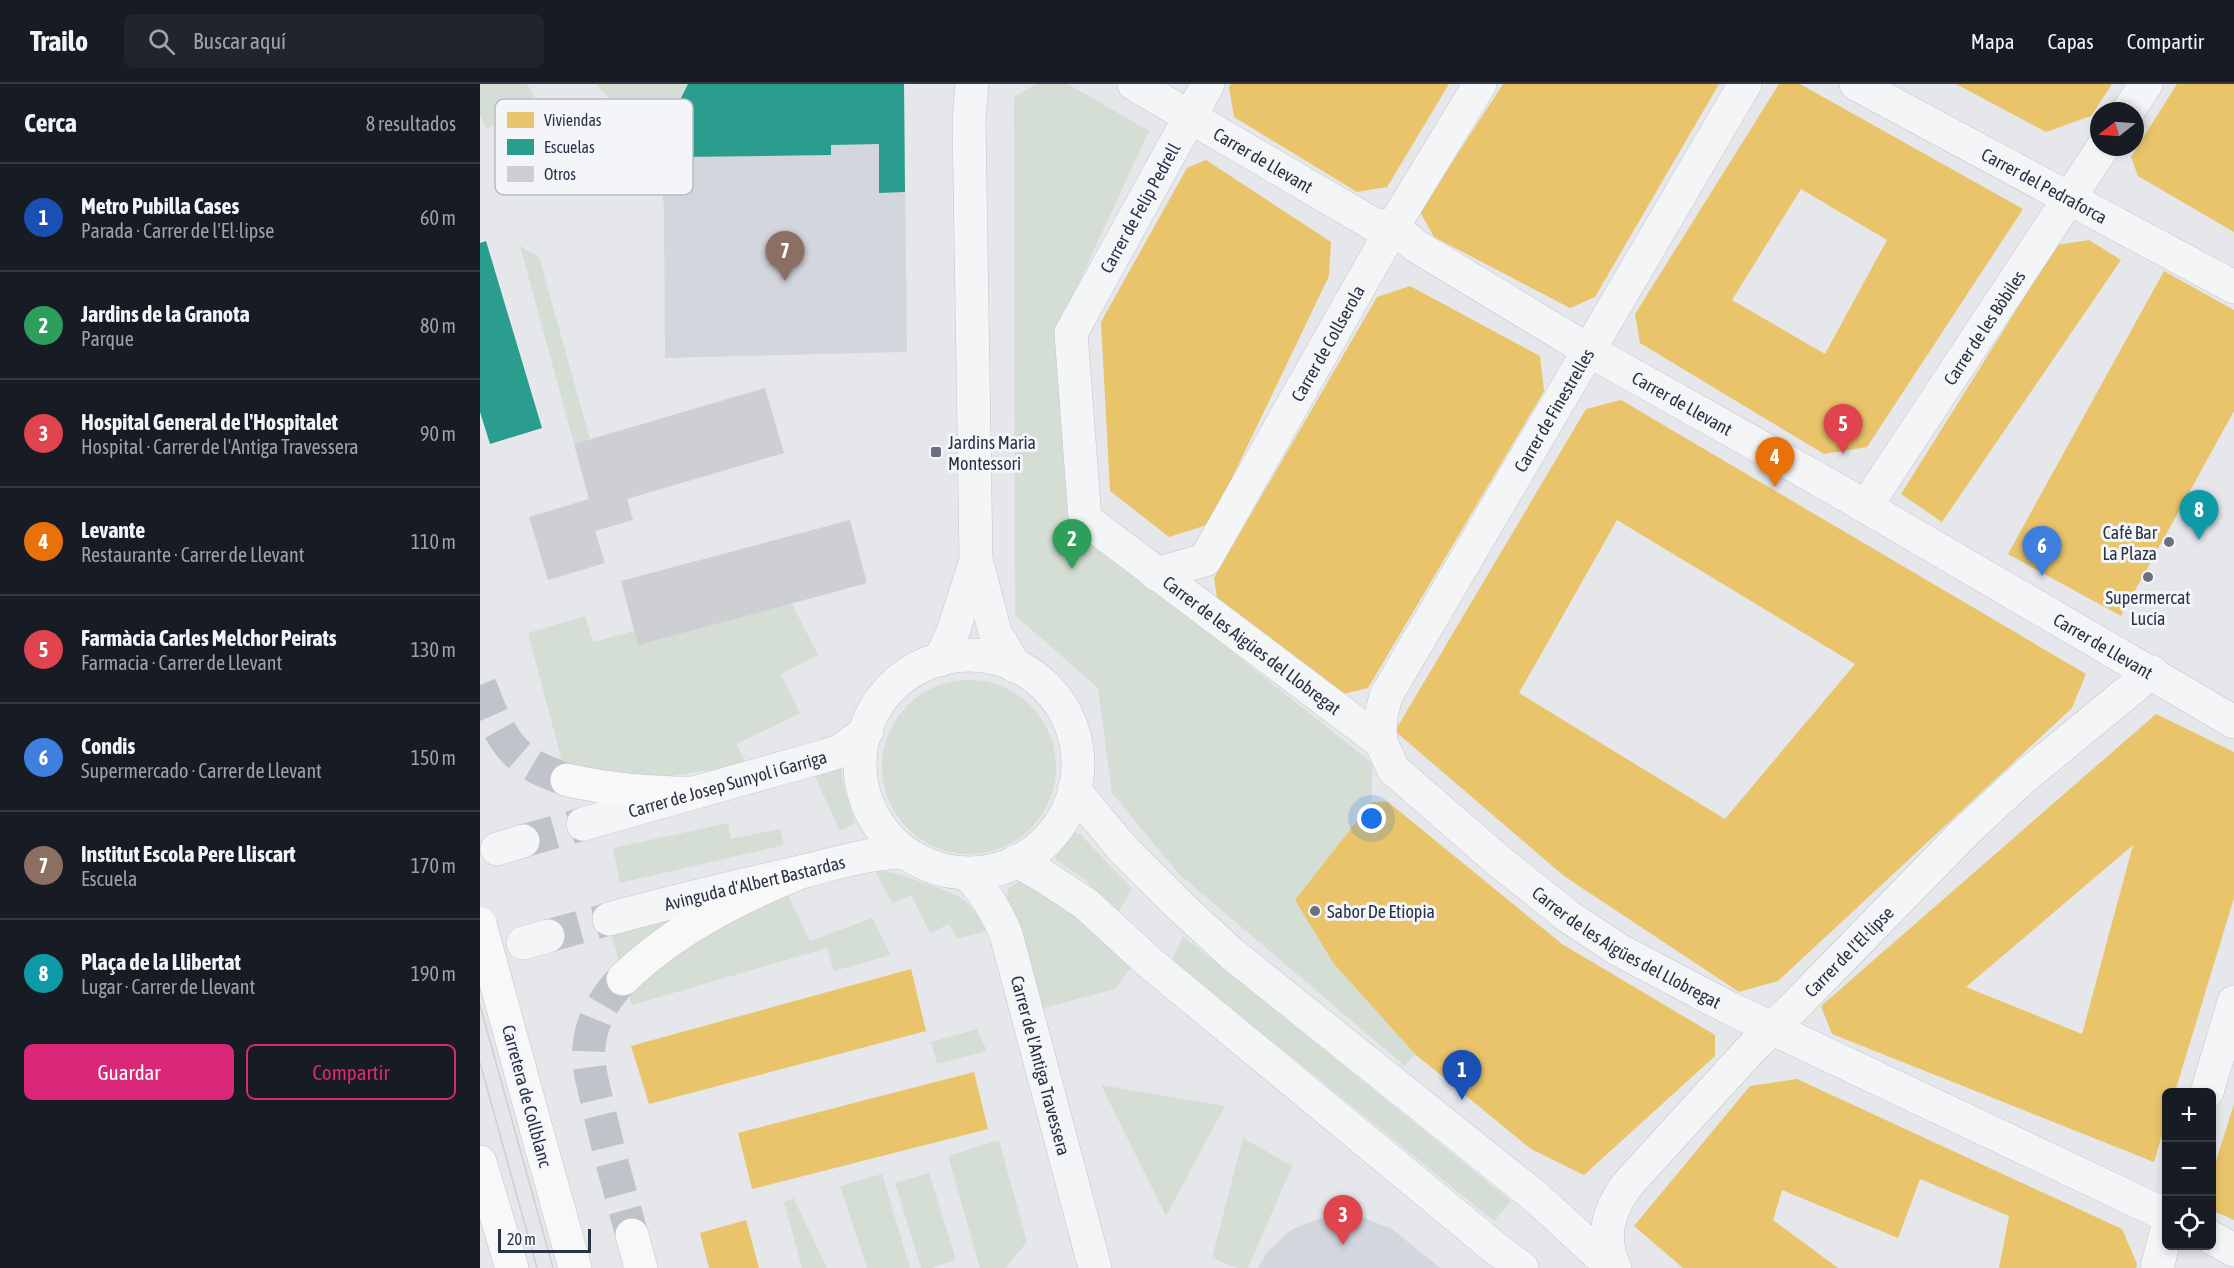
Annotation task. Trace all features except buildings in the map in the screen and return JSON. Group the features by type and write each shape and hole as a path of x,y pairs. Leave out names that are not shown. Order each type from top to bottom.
{"main road":[{"path":"567,780 645,792 692,793"},
{"path":"623,979 656,949 708,915 750,892 804,871"},
{"name":"Carretera de Collblanc","path":"480,924 575,1268"},
{"path":"480,1162 512,1268"},
{"path":"632,1235 641,1268"}],"street":[{"path":"965,84 969,118 976,560 995,632 1003,650 1015,666"},
{"path":"969,118 972,84"},
{"path":"969,118 986,84"},
{"name":"Carrer de Llevant","path":"1134,84 1373,224 1394,228 1416,246 1588,350 1866,506 2234,722"},
{"name":"Carrer de Felip Pedrell","path":"1071,333 1208,84"},
{"name":"Carrer de Collserola","path":"1156,574 1205,560 1394,228 1480,84"},
{"name":"Carrer de Finestrelles","path":"1381,742 1379,728 1381,712 1387,694 1745,84"},
{"name":"Carrer del Pedraforca","path":"1856,84 2234,287"},
{"path":"2134,102 2146,84"},
{"name":"Carrer de les Bòbiles","path":"1866,506 2097,156"},
{"name":"Carrer de les Aigües del Llobregat","path":"1071,333 1085,519 1381,742 1393,769 1500,862 1569,917 1619,950 1772,1028 2162,1213"},
{"path":"940,660 954,629 976,560"},
{"path":"979,656 1002,660 1015,666 1054,692 1073,727 1077,775 1065,814 1041,845 1017,861 983,872 968,874 930,866 902,852 886,837 878,825 864,794 861,780 861,761 867,731 877,709 903,679 922,667 940,660 979,656"},
{"name":"Carrer de l'El·lipse","path":"1614,1268 1606,1242 1607,1227 1616,1200 1627,1185 1734,1067 1922,874 2023,777 2152,672"},
{"name":"Carrer de Josep Sunyol i Garriga","path":"583,824 825,756 840,751 867,731"},
{"path":"1074,790 1122,848 1232,954 1536,1197 1614,1268"},
{"name":"Avinguda d'Albert Bastardas","path":"609,919 705,893 879,853 902,852"},
{"path":"1017,861 1042,874 1086,904 1149,962 1522,1268"},
{"name":"Carrer de l'Antiga Travessera","path":"968,874 981,887 1006,933 1095,1268"},
{"path":"2208,1088 2234,1002"},
{"path":"2216,1241 2234,1250"},
{"path":"2157,1268 2162,1249"}],"shaded area":[{"path":"480,84 527,84 535,97 532,99 495,99 495,124 487,129 480,116"},
{"path":"596,84 688,84 680,99 610,99"},
{"path":"688,84 904,84 907,352 665,358 663,195 693,195 693,99 681,98"},
{"path":"1036,84 1068,84 1149,131 1060,323 1070,523 1372,763 1372,802 1334,964 1415,1054 1405,1066 1178,873 1112,793 1098,688 1015,615 1014,97"},
{"path":"520,246 539,257 590,439 574,444"},
{"path":"785,590 818,655 781,674 800,713 737,744 746,765 670,776 587,773 562,761 528,633 585,616 593,642"},
{"path":"969,680 1002,687 1017,695 1030,706 1041,719 1049,734 1056,767 1049,800 1041,815 1030,828 1017,839 1002,847 969,854 936,847 921,839 908,828 897,815 889,800 882,767 889,734 897,719 908,706 921,695 936,687"},
{"path":"841,765 843,783 855,823 840,831 812,770"},
{"path":"728,823 731,839 780,829 784,845 620,883 613,848"},
{"path":"1075,832 1081,835 1132,889 1118,913 1084,879 1056,860 1056,856"},
{"path":"875,871 890,872 958,896 975,912 986,931 957,939 949,924 930,933 911,895 892,904"},
{"path":"1020,880 1048,891 1132,966 1115,989 1036,1010 1006,900 1008,889"},
{"path":"788,895 810,941 872,918 891,955 834,971 827,948 632,1005 626,985 754,907"},
{"path":"709,900 620,966 610,929"},
{"path":"1183,936 1511,1201 1494,1221 1172,960"},
{"path":"977,1029 987,1051 937,1064 931,1042"},
{"path":"1101,1085 1225,1106 1166,1216"},
{"path":"1243,1138 1292,1166 1248,1268 1237,1268 1212,1258"},
{"path":"999,1140 1027,1242 1005,1268 980,1268 948,1156"},
{"path":"929,1173 956,1260 931,1268 921,1268 895,1183"},
{"path":"882,1174 910,1268 867,1268 840,1186"},
{"path":"794,1198 827,1268 802,1268 784,1202"},
{"path":"1345,1215 1364,1218 1392,1229 1440,1268 1258,1268 1267,1252 1291,1230 1318,1219"}],"tunnel":[{"path":"480,685 497,726 516,753 545,772 567,780"},
{"path":"523,841 583,824"},
{"path":"548,936 609,919"},
{"path":"623,979 610,994 596,1019 590,1037 589,1062 602,1122 632,1235"}],"tram line":[{"path":"480,1005 553,1268"},
{"path":"480,1063 537,1268"}],"place":[{"name":"Institut Escola Pere Lliscart","path":"785,281"},
{"name":"Jardins Maria Montessori","path":"936,452"},
{"name":"Farmàcia Carles Melchor Peirats","path":"1843,454"},
{"name":"Levante","path":"1775,487"},
{"name":"Plaça de la Llibertat","path":"2199,540"},
{"name":"Café Bar La Plaza","path":"2169,542"},
{"name":"Jardins de la Granota","path":"1072,569"},
{"name":"Condis","path":"2042,576"},
{"name":"Supermercat Lucía","path":"2148,577"},
{"name":"Sabor De Etiopia","path":"1315,911"},
{"name":"Metro Pubilla Cases","path":"1462,1100"},
{"name":"Hospital General de l'Hospitalet","path":"1343,1245"}]}
